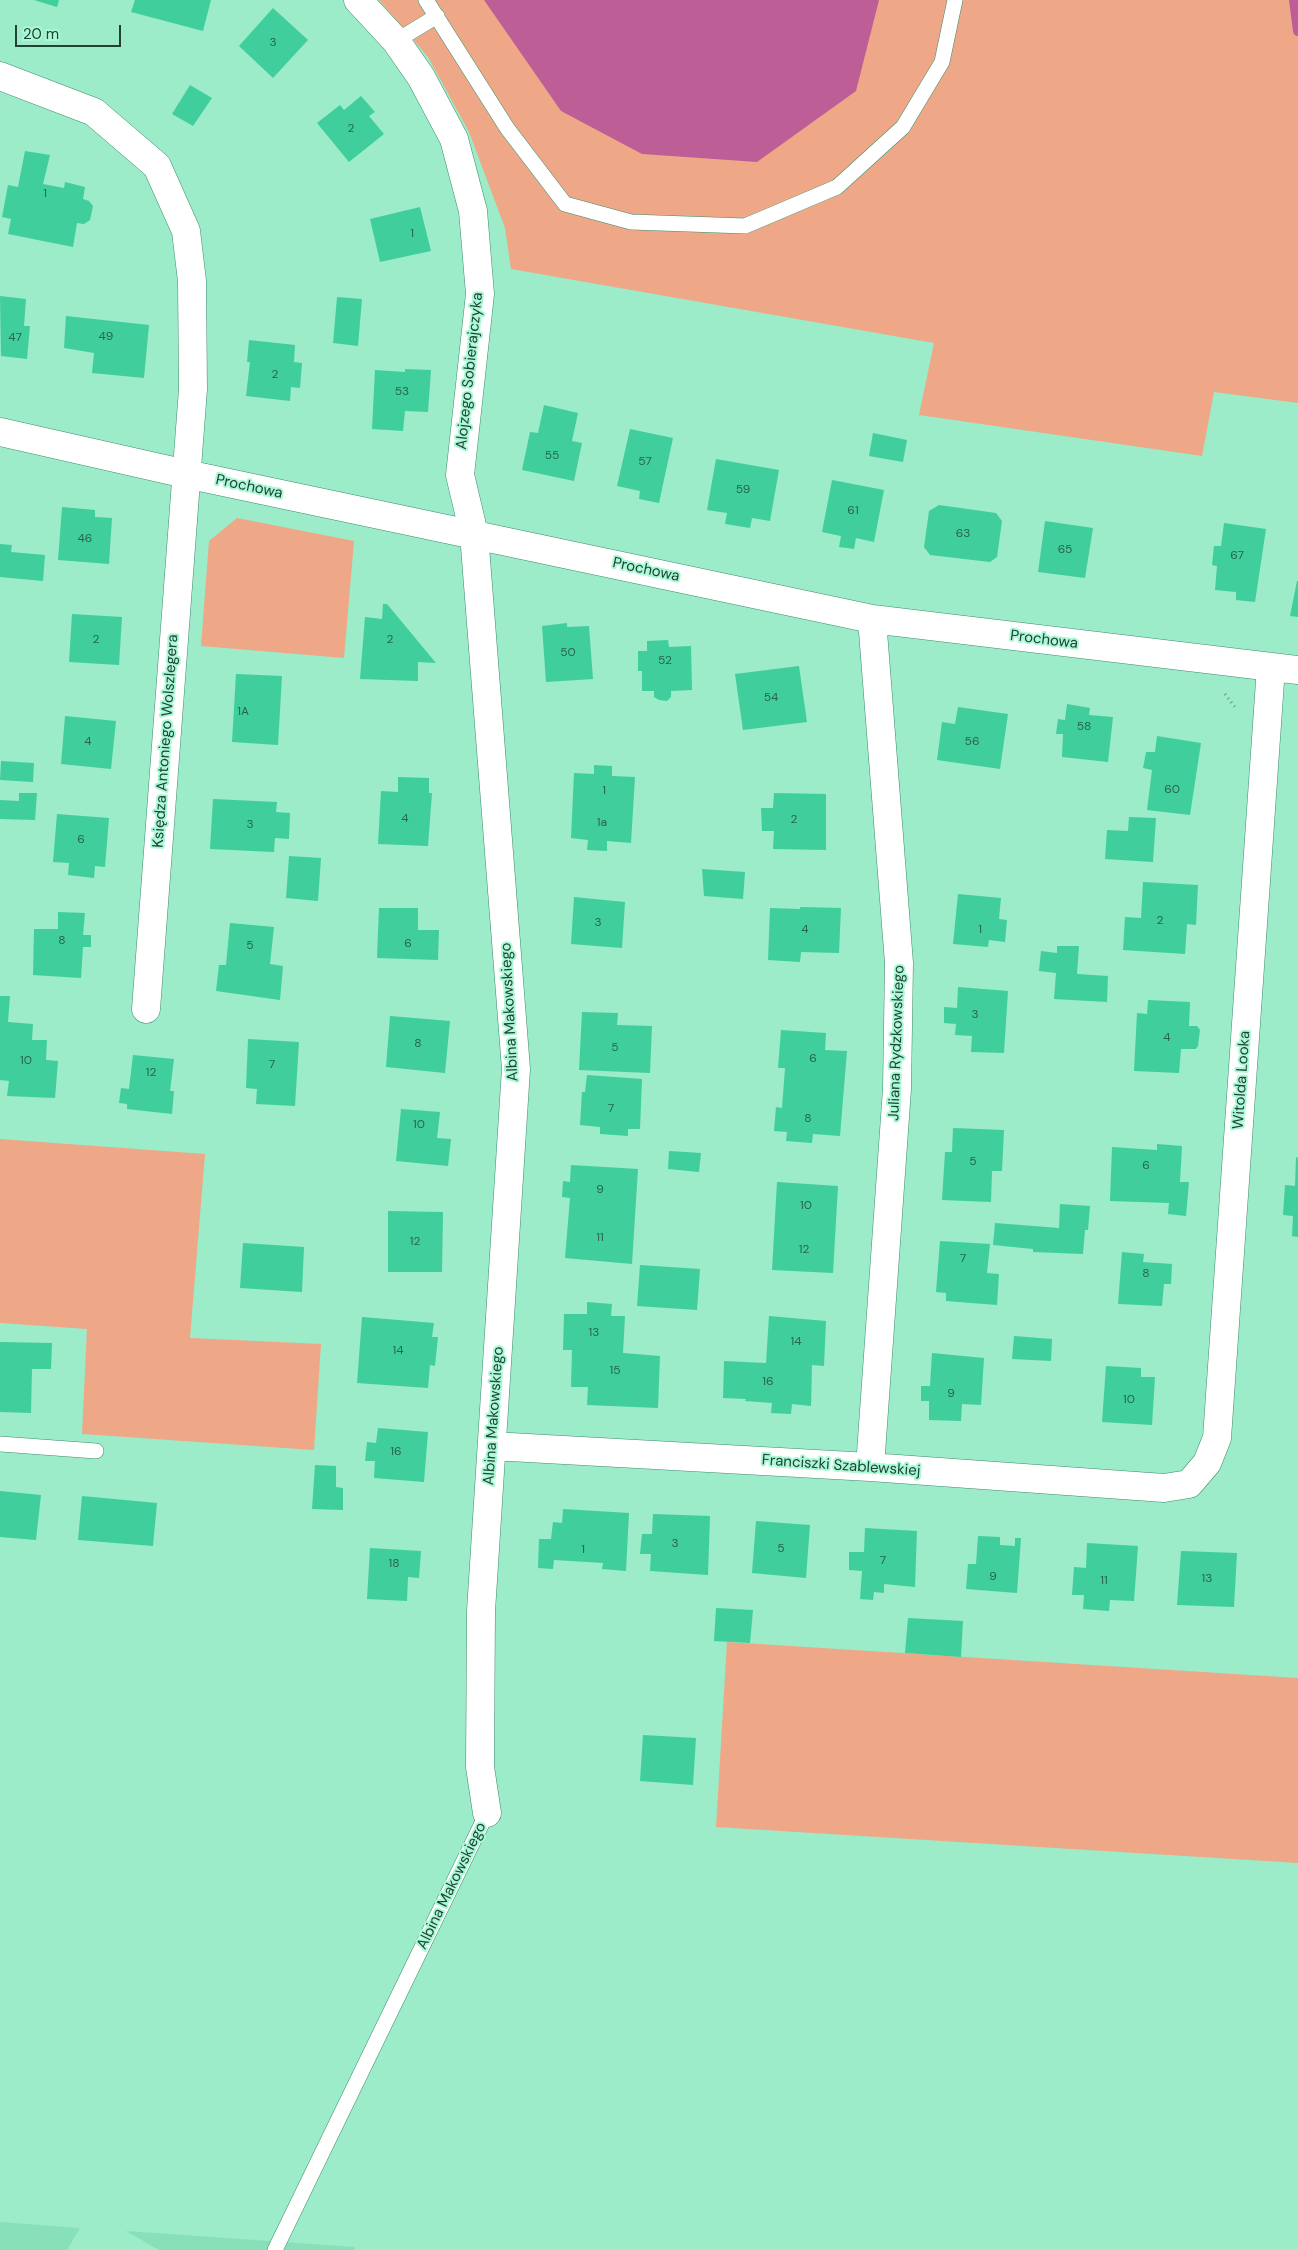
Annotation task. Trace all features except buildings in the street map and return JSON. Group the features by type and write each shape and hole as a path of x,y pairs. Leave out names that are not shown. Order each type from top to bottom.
{"street":[{"name":"Alojzego Sobierajczyka","path":"358,0 396,41 421,77 454,139 473,211 480,294 460,475 474,534"},
{"name":"Księdza Antoniego Wolszlegera","path":"0,76 94,112 157,166 186,231 192,281 193,389 146,1009"},
{"name":"Prochowa","path":"0,432 186,474 872,619 1298,670"},
{"name":"Albina Makowskiego","path":"474,534 516,1069 481,1621 480,1767 488,1813"},
{"name":"Juliana Rydzkowskiego","path":"870,1467 898,1089 900,963 872,619"},
{"name":"Witolda Looka","path":"1189,1484 1208,1463 1217,1438 1271,667"},
{"name":"Franciszki Szablewskiej","path":"492,1446 870,1467 1164,1488 1189,1484"}],"lane":[{"path":"426,0 508,128 565,204 631,222 745,226 837,187 903,126 942,62 955,0"},
{"path":"396,41 437,16"},
{"path":"0,1444 96,1451"},
{"name":"Albina Makowskiego","path":"274,2250 488,1813"}],"shaded area":[{"path":"379,0 1298,0 1298,403 1214,392 1202,456 919,415 934,343 511,269 505,228 469,132 428,57"},
{"path":"484,0 879,0 856,91 757,162 642,154 561,111"},
{"path":"237,518 354,541 344,658 201,646 209,541"},
{"path":"0,1139 205,1154 190,1338 321,1344 314,1450 82,1434 87,1329 0,1323"},
{"path":"727,1642 1298,1678 1298,1863 716,1827"},
{"path":"0,2222 80,2228 67,2250 0,2250"},
{"path":"126,2231 355,2247 355,2250 159,2250"}],"waterway":[{"path":"1294,0 1298,31"}]}
